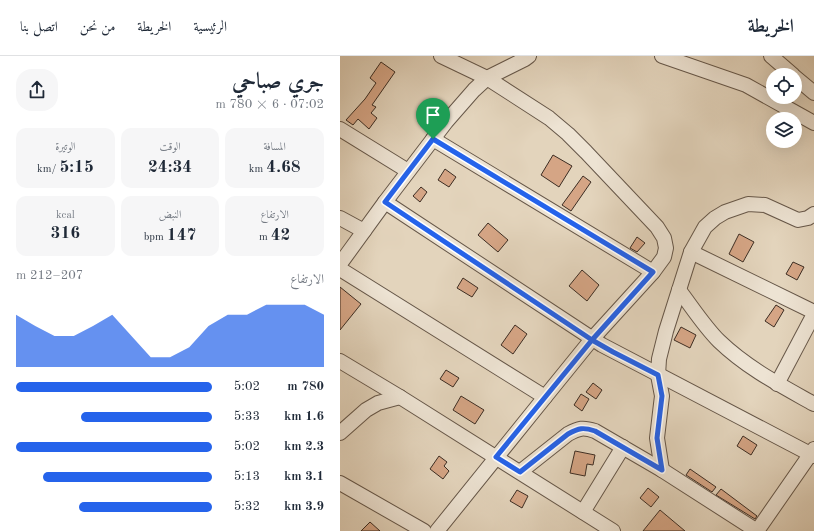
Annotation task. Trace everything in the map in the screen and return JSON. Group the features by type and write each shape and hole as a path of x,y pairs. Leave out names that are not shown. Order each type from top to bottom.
{"street":[{"path":"436,531 592,340 653,272 664,257 666,248 664,238 657,227 568,134 549,118 487,78 441,56"},
{"path":"340,264 408,171 474,90 487,78 529,56"},
{"path":"662,56 746,85 814,123"},
{"path":"771,56 785,68"},
{"path":"802,83 814,93"},
{"path":"340,129 408,171"},
{"path":"433,139 653,272"},
{"path":"385,202 592,340 813,453 757,531 662,470 595,431 585,428 576,429 568,434 520,472"},
{"path":"662,470 657,438 662,396 658,375 659,359 666,331 691,252 705,227 725,212 748,204 765,206 798,220 808,218 814,214"},
{"path":"340,218 364,231"},
{"path":"691,252 814,313 777,384"},
{"path":"340,270 545,397"},
{"path":"679,290 708,328 736,356 777,384 814,404"},
{"path":"340,362 400,397 613,531"},
{"path":"340,433 366,410 378,403 400,397"},
{"path":"583,512 623,447"},
{"path":"340,483 424,531"}],"building":[{"path":"381,62 395,72 372,105 376,107 371,113 377,118 369,129 358,119 353,125 346,120 365,99 376,83 370,78"},
{"path":"553,155 572,166 559,187 541,175"},
{"path":"445,169 456,177 449,187 438,180"},
{"path":"583,176 591,182 571,211 562,205"},
{"path":"421,187 427,192 420,202 413,196"},
{"path":"488,223 508,240 498,252 478,235"},
{"path":"739,234 754,242 743,262 729,254"},
{"path":"637,237 645,243 637,252 630,248"},
{"path":"793,262 804,267 797,280 786,274"},
{"path":"582,270 599,285 587,301 569,286"},
{"path":"463,278 478,288 472,297 457,288"},
{"path":"340,287 361,304 340,330"},
{"path":"776,305 784,310 774,327 765,321"},
{"path":"515,325 527,334 513,354 501,345"},
{"path":"681,327 696,335 690,348 674,340"},
{"path":"446,370 459,378 453,387 440,379"},
{"path":"593,383 602,390 596,399 586,392"},
{"path":"581,394 589,399 582,411 574,405"},
{"path":"461,396 484,410 475,424 453,410"},
{"path":"743,436 757,445 751,455 737,446"},
{"path":"575,451 595,455 593,465 587,464 585,476 570,473"},
{"path":"439,456 447,462 444,466 449,471 443,479 430,469"},
{"path":"690,469 716,487 712,492 686,475"},
{"path":"648,488 659,497 651,507 640,498"},
{"path":"721,489 757,516 755,519 716,495"},
{"path":"517,490 528,496 522,508 510,501"},
{"path":"660,510 685,531 643,531"},
{"path":"370,522 380,531 361,531"}],"route":[{"path":"433,139 385,202 592,340 496,457 520,472 568,434 576,429 585,428 595,431 662,470 657,438 662,396 658,375 592,340 653,272 433,139"}]}
